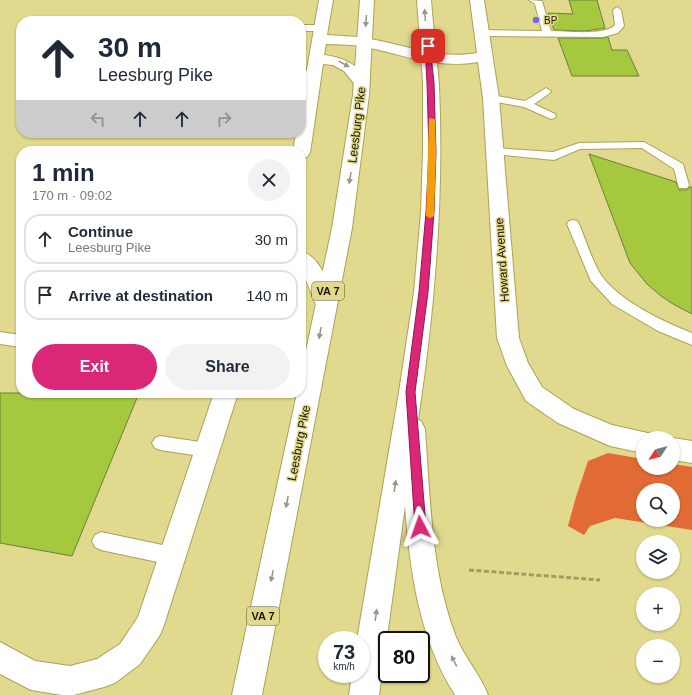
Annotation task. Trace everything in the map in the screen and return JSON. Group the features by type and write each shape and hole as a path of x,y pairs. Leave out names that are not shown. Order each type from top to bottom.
{"main road":[{"path":"306,94 308,74 317,59 326,0"},
{"name":"Leesburg Pike","path":"247,695 280,538 325,304 342,228 353,158 362,84 367,0"},
{"path":"364,695 424,292 430,212 432,152 429,58 424,0"},
{"name":"Howard Avenue","path":"477,0 491,98 508,338 518,366 534,394 566,416 610,435 636,441"},
{"path":"321,33 429,58 464,60 485,56"},
{"path":"426,33 441,46 450,50 485,56"},
{"path":"317,59 330,59 343,63 354,70 362,84"},
{"path":"306,264 314,273 320,286 325,304"},
{"path":"410,392 420,527 428,585 441,637 465,683 473,695"},
{"path":"0,657 31,675 70,681 104,672 130,654 150,625 224,398"},
{"path":"680,450 692,452"}],"lane":[{"path":"534,0 539,3 547,33"},
{"path":"482,33 603,34 614,31 620,26 617,10"},
{"path":"306,29 321,33"},
{"path":"527,104 546,91"},
{"path":"491,98 527,104 551,116"},
{"path":"494,151 554,156 579,146 644,145 679,167 684,184"},
{"path":"573,224 596,278 617,300 663,327 692,339"},
{"path":"0,338 16,340"},
{"path":"160,443 207,450"},
{"path":"101,541 172,556"}],"path":[{"path":"469,570 600,580"}],"shaded area":[{"path":"608,453 636,458 636,475 680,475 680,465 692,467 692,530 673,527 680,527 680,483 636,483 636,521 615,518 590,526 584,535 568,526 588,461"}],"building":[{"path":"569,0 597,0 605,28 585,31 554,30 548,13 573,14"},
{"path":"608,37 612,50 627,50 639,76 572,76 558,38"},
{"path":"589,154 676,182 679,190 687,190 692,187 692,314 661,296 647,284 630,263"},
{"path":"0,393 16,393 16,398 137,398 72,556 0,543"}],"slow traffic":[{"path":"430,216 432,152 431,119"}],"place":[{"name":"BP","path":"536,20"}],"route":[{"path":"420,527 410,392 424,292 430,212 432,152 431,83 428,46"}]}
